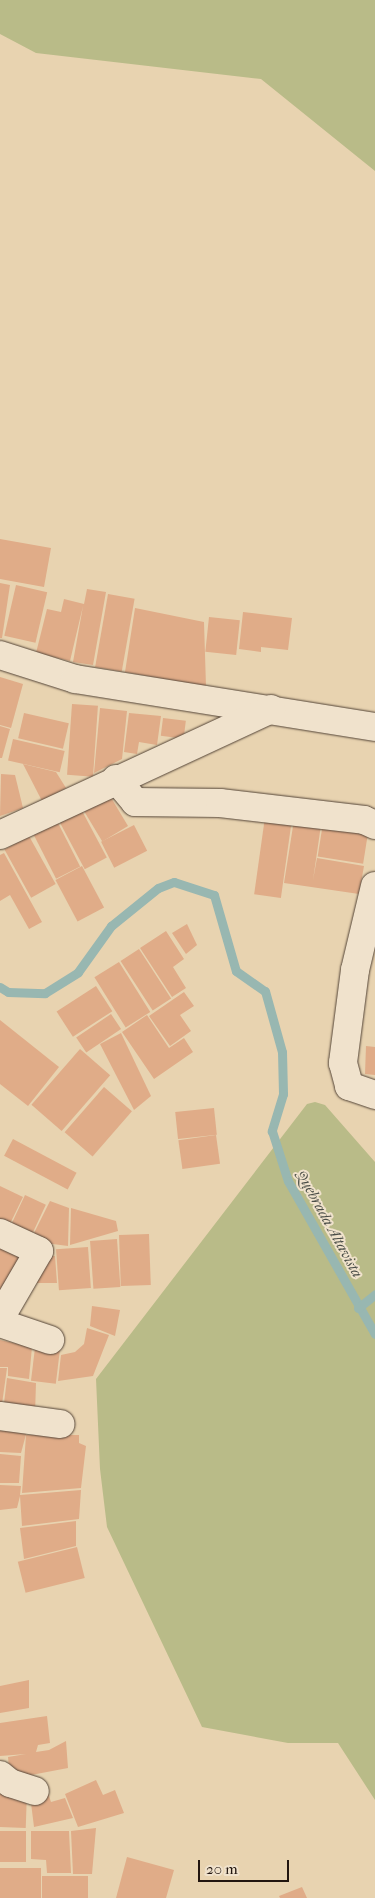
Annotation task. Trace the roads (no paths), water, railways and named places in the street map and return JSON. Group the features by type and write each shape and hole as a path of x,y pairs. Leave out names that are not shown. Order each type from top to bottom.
{"street":[{"path":"0,655 75,679 375,727"},
{"path":"0,835 116,779 271,709"},
{"path":"116,779 135,802 220,803 364,820 375,825"},
{"path":"375,886 355,970 343,1064 349,1086 375,1095"},
{"path":"0,1233 39,1251 0,1318"},
{"path":"0,1323 50,1340"},
{"path":"0,1416 60,1424"},
{"path":"0,1775 10,1783 34,1791"}],"waterway":[{"name":"Quebrada Altavista","path":"0,987 8,992 45,993 78,972 111,926 158,888 174,882 214,895 236,971 265,991 282,1052 283,1094 272,1131 288,1181 375,1334"},
{"path":"358,1308 375,1294"}]}
